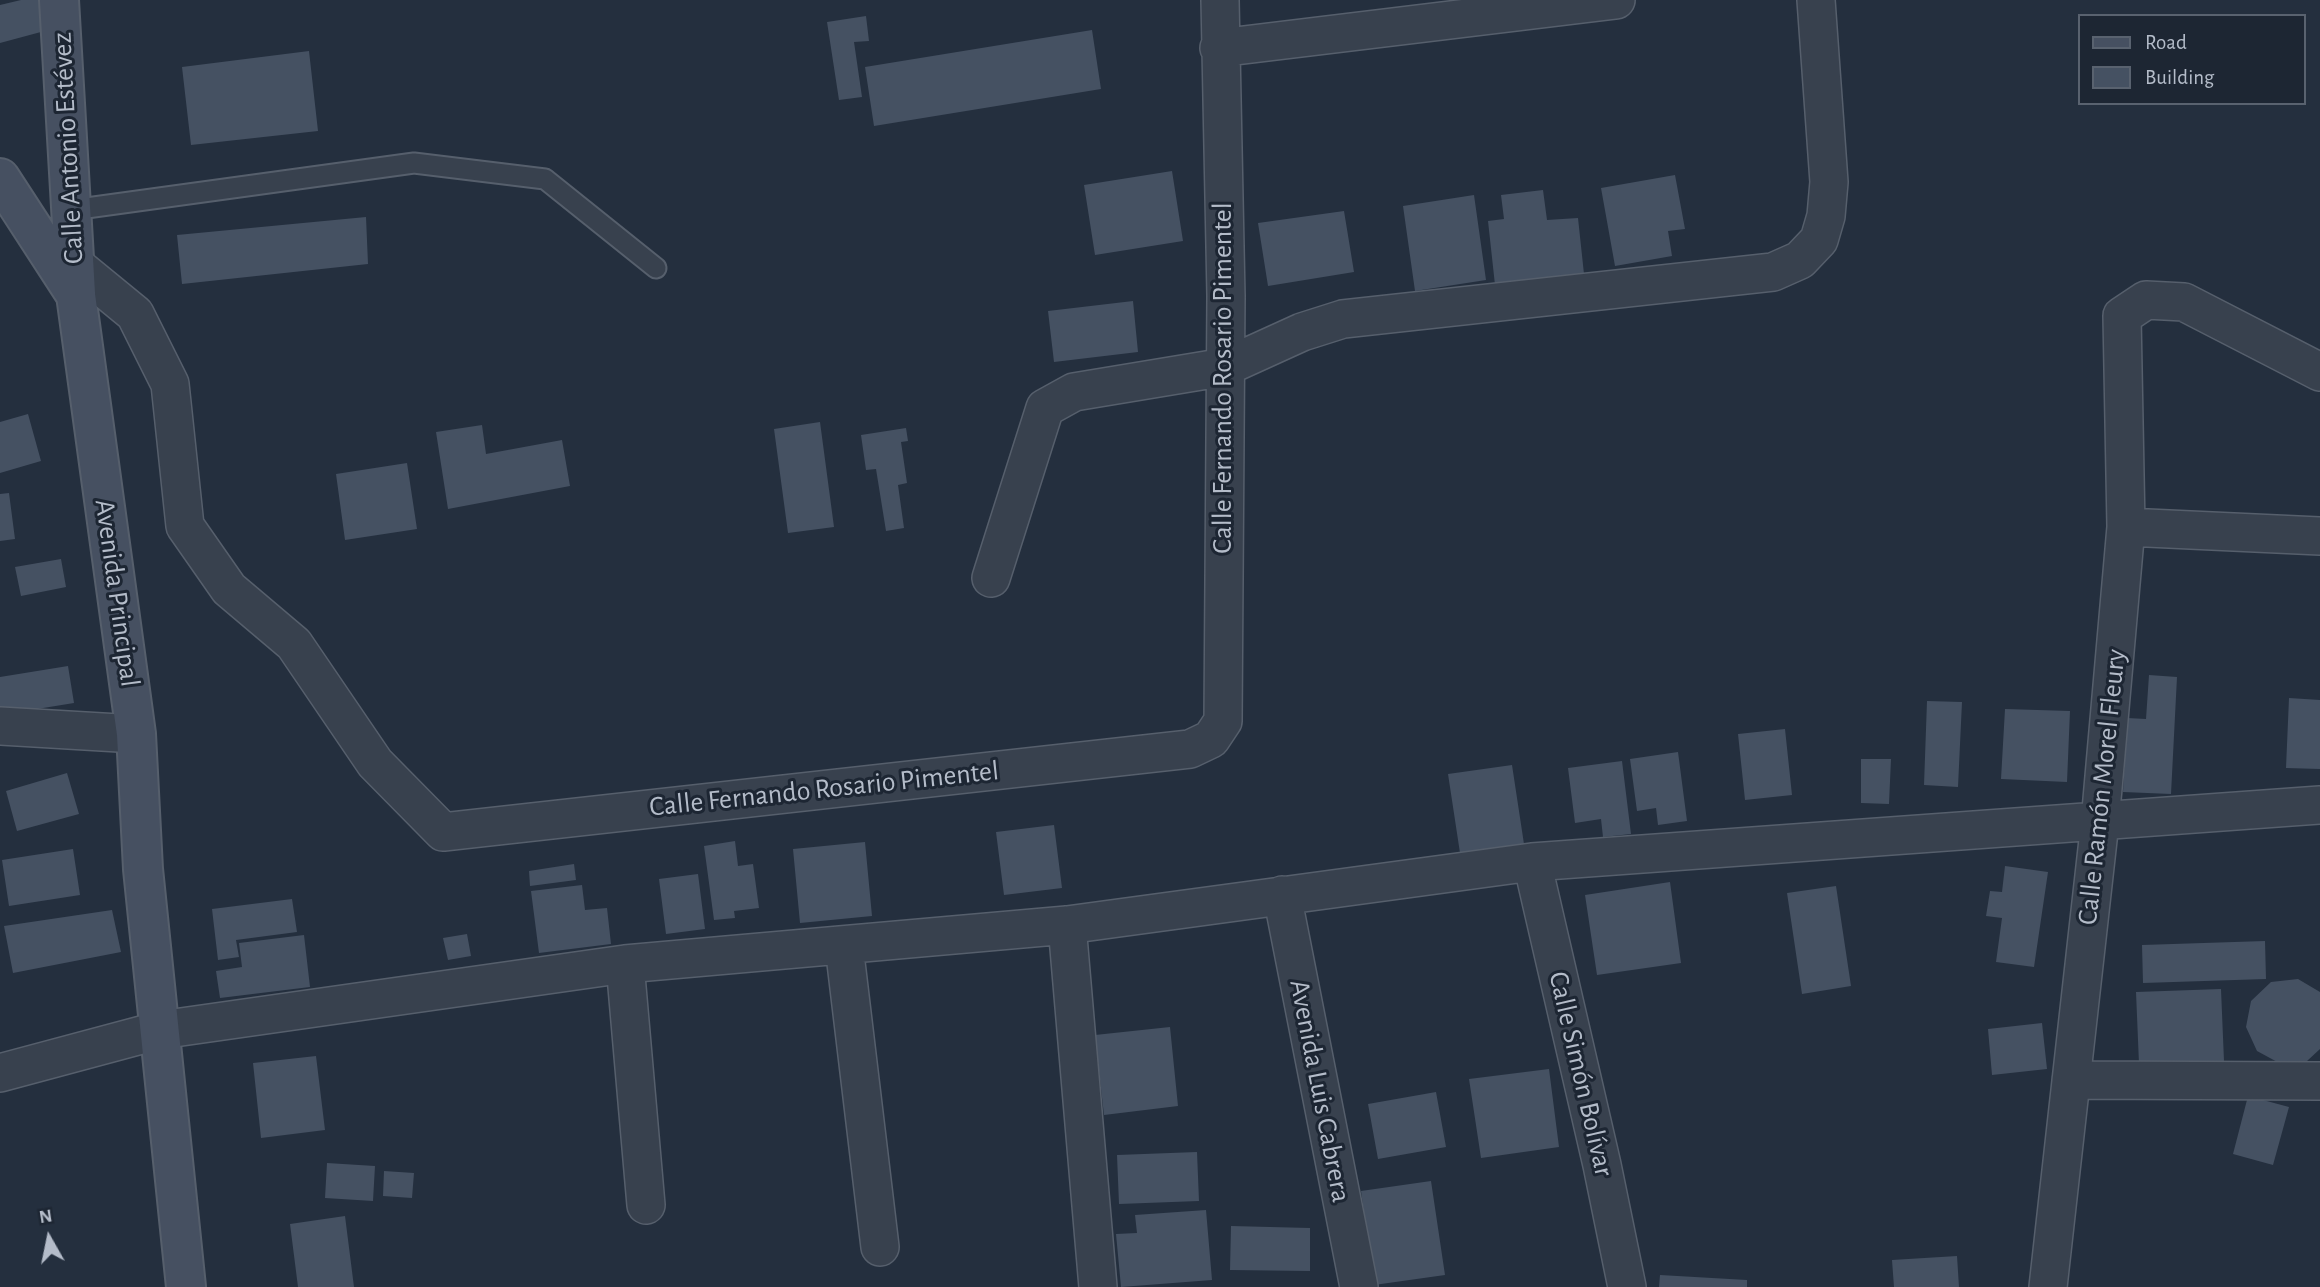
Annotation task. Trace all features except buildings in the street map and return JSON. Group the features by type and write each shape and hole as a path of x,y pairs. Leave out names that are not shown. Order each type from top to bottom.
{"main road":[{"name":"Calle Antonio Estévez","path":"60,0 75,279"},
{"name":"Avenida Principal","path":"0,178 75,279 136,734 143,869 187,1287"}],"street":[{"name":"Calle Fernando Rosario Pimentel","path":"75,279 135,314 170,384 185,526 229,589 294,644 375,763 443,832 1190,749 1211,739 1223,720 1226,296 1220,0"},
{"path":"1219,48 1616,0"},
{"path":"991,578 1045,408 1074,392 1225,368 1321,324 1343,319 1773,272 1800,260 1819,240 1826,216 1829,182 1816,0"},
{"name":"Calle Ramón Morel Fleury","path":"2048,1287 2100,822 2126,527 2122,316 2146,300 2184,302 2320,372"},
{"path":"2126,527 2320,536"},
{"path":"0,726 136,734"},
{"path":"0,1073 160,1030 625,964 1067,925 1532,862 2320,805"},
{"name":"Calle Simón Bolívar","path":"1532,862 1627,1287"},
{"name":"Avenida Luis Cabrera","path":"1282,895 1359,1287"},
{"path":"1067,925 1098,1287"},
{"path":"844,946 880,1247"},
{"path":"625,964 646,1205"},
{"path":"2071,1080 2320,1081"}],"lane":[{"path":"72,210 414,163 545,179 656,268"}]}
